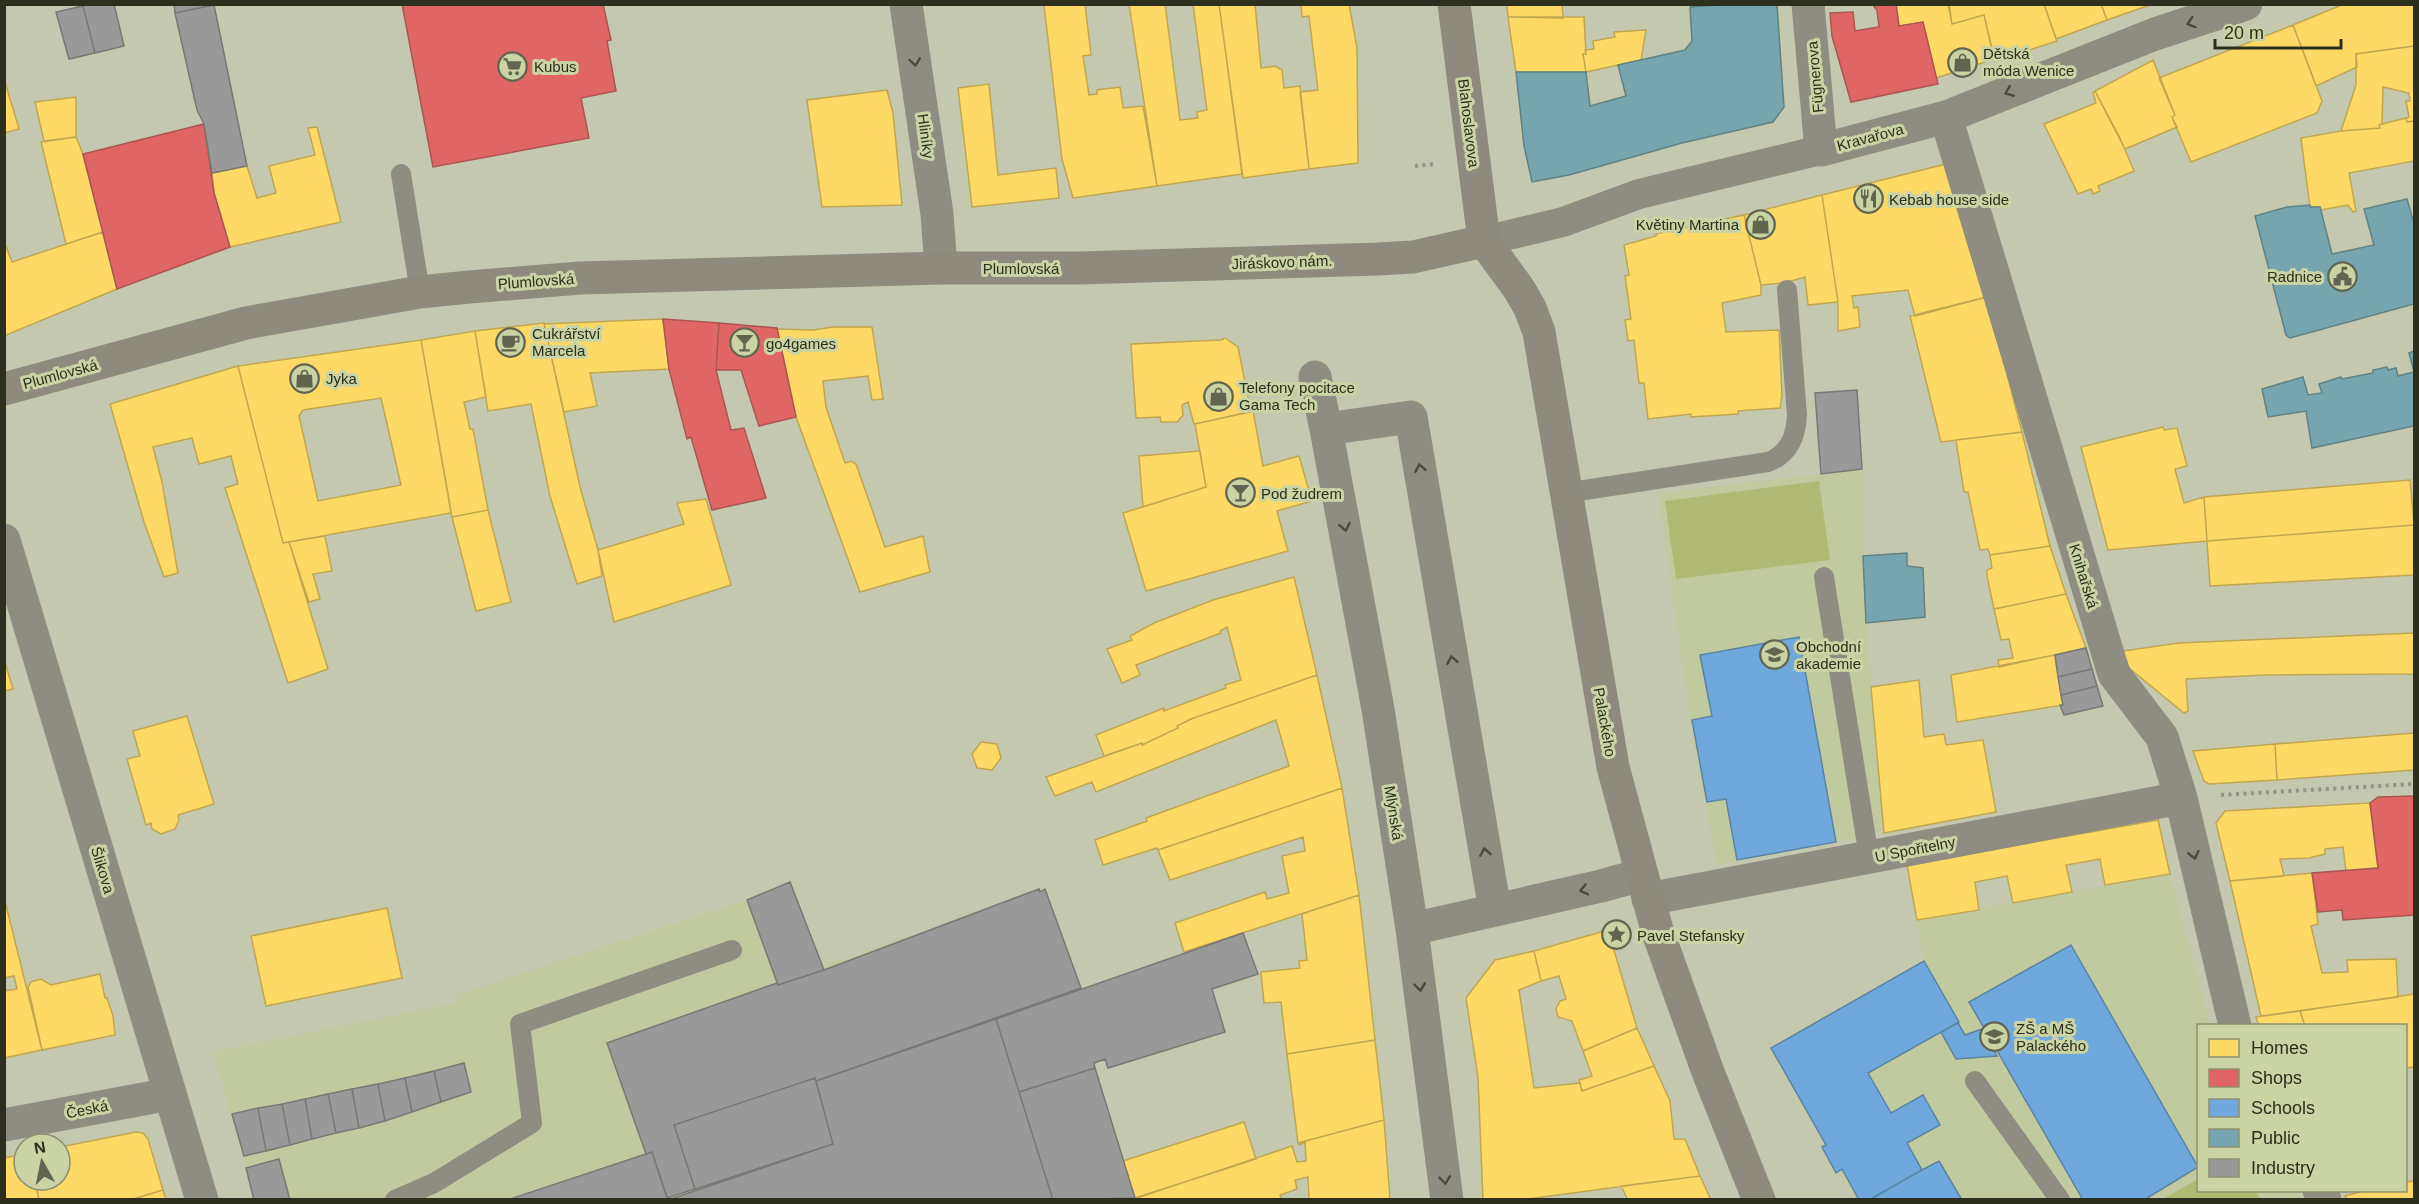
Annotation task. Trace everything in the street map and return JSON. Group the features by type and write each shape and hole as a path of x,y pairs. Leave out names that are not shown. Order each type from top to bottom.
{"main road":[{"name":"Blahoslavova","path":"1454,4 1484,241"},
{"name":"Jiráskovo nám.","path":"1079,268 1413,257 1484,241"},
{"name":"Palackého","path":"1484,241 1519,289 1530,308 1539,332 1613,767 1657,930 1704,1062 1760,1200"},
{"name":"Plumlovská","path":"4,389 246,323 420,292 580,278 941,268 1079,268"}],"street":[{"name":"Hliníky","path":"906,4 938,214 941,268"},
{"name":"Fügnerova","path":"1808,4 1821,150"},
{"name":"Kravařova","path":"1484,241 1563,222 1638,194 1946,117 2155,34 2246,4"},
{"name":"Knihařská","path":"1946,117 2114,674 2162,737 2181,798 2235,1024"},
{"name":"Mlýnská","path":"1315,377 1363,621 1412,929 1448,1200"},
{"path":"1326,429 1411,417 1495,910"},
{"name":"Šlikova","path":"4,540 202,1200"},
{"name":"U Spořitelny","path":"1412,929 1495,910 1869,857 2181,798"},
{"name":"Česká","path":"4,1125 170,1094"}],"lane":[{"path":"401,174 420,292"},
{"path":"1565,493 1768,462 1781,457 1796,431 1797,415 1787,290"},
{"path":"1824,577 1869,857"},
{"path":"395,1200 434,1183 532,1123 520,1024 732,950"},
{"path":"1975,1081 2060,1200"}],"path":[{"path":"1415,166 1438,164"},
{"path":"2181,798 2415,784"}],"shaded area":[{"name":"Obchodní akademie","path":"1862,469 1866,623 1884,833 1737,860 1717,866 1691,723 1658,493"},
{"path":"1819,481 1830,560 1676,579 1665,501"},
{"name":"ZŠ a MŠ Palackého","path":"2170,874 2210,1024 2197,1024 2197,1192 2298,1192 2303,1199 1856,1199 1771,1048 1924,962 1917,920"},
{"path":"792,885 820,967 1046,891 1081,988 996,1019 1053,1199 255,1199 213,1052 456,1003 457,995"},
{"path":"2197,1180 2197,1192 2256,1192 2261,1199 2163,1199"}],"building: Homes":[{"path":"1085,4 1091,55 1083,56 1089,95 1097,94 1097,90 1120,87 1123,108 1143,106 1157,186 1073,198 1062,159 1044,5"},
{"path":"1129,4 1165,4 1180,120 1198,118 1197,112 1207,110 1193,4 1219,4 1242,174 1157,186"},
{"path":"1219,4 1255,4 1261,68 1275,66 1282,70 1284,88 1300,86 1309,169 1243,178"},
{"path":"1301,4 1349,4 1357,48 1358,163 1309,169 1300,92 1318,90 1309,16 1302,17"},
{"path":"1507,4 1562,4 1563,18 1508,17"},
{"path":"1896,4 1948,4 1952,24 1984,15 1994,59 1936,78 1923,22 1899,26"},
{"path":"1949,4 2044,4 2057,41 1995,61 1984,15 1952,24"},
{"path":"2044,4 2101,4 2107,20 2056,39"},
{"path":"2101,4 2153,4 2107,20"},
{"path":"2344,4 2414,4 2414,46 2356,54 2357,67 2316,86 2293,25"},
{"path":"1508,17 1584,17 1586,54 1583,54 1586,72 1516,72"},
{"path":"2293,25 2322,101 2317,113 2191,162 2159,78"},
{"path":"1646,30 1641,60 1586,72 1583,54 1586,54 1585,50 1594,49 1593,41 1615,37 1614,32"},
{"path":"2414,46 2414,121 2407,122 2406,118 2409,117 2406,101 2410,101 2409,93 2383,87 2380,128 2341,131 2356,85 2356,54"},
{"path":"2153,60 2175,115 2172,117 2177,127 2125,149 2095,91"},
{"path":"4,82 19,129 4,133"},
{"path":"989,84 998,175 1056,168 1059,198 972,207 958,88"},
{"path":"887,90 893,113 902,205 822,207 807,100"},
{"path":"2095,91 2120,138 2134,171 2098,186 2100,191 2093,194 2091,189 2078,194 2044,124 2096,103 2093,93"},
{"path":"76,97 76,137 44,141 35,102"},
{"path":"2406,118 2407,122 2414,121 2414,161 2349,173 2356,211 2353,212 2348,205 2321,210 2320,207 2310,207 2301,138 2341,131 2380,128 2379,125"},
{"path":"317,127 341,222 230,247 214,193 212,173 247,166 257,198 276,193 269,166 315,155 308,128"},
{"path":"76,137 83,154 103,232 66,244 41,142"},
{"path":"1946,164 1987,297 1915,316 1908,290 1852,296 1854,308 1858,307 1860,327 1838,331 1838,302 1822,195"},
{"path":"1822,195 1838,302 1808,305 1805,277 1784,283 1761,285 1744,215"},
{"path":"1744,215 1761,285 1761,295 1722,303 1726,332 1779,330 1782,395 1780,408 1738,411 1738,414 1691,417 1691,414 1648,419 1644,383 1639,383 1634,340 1628,341 1625,320 1631,319 1625,276 1629,275 1624,245 1656,236 1656,234"},
{"path":"103,232 117,289 4,336 4,241 12,262"},
{"path":"1987,297 2022,432 1941,442 1910,316"},
{"path":"663,319 669,369 590,373 597,406 564,412 544,324"},
{"path":"544,323 580,487 598,550 602,576 577,584 550,496 531,404 488,411 475,331"},
{"path":"833,327 872,327 883,399 872,400 868,376 823,381 826,407 845,463 851,461 856,464 885,547 923,536 930,572 860,592 796,417 777,329 813,330"},
{"path":"475,331 486,397 464,402 470,429 473,429 488,510 452,517 421,340"},
{"path":"1225,338 1238,347 1251,412 1194,424 1188,402 1182,405 1183,415 1177,422 1161,422 1160,417 1136,418 1131,344"},
{"path":"421,340 451,513 283,543 238,366","holes":["381,398 401,485 318,501 299,416 303,410"]},
{"path":"238,366 283,543 289,542 328,669 288,683 225,488 238,484 231,456 199,464 192,438 153,447 162,482 178,573 164,577 144,522 110,404"},
{"path":"1253,411 1263,466 1299,456 1312,501 1277,511 1288,551 1146,591 1123,513 1206,487 1195,424"},
{"path":"2163,427 2164,430 2177,428 2187,466 2175,469 2184,503 2204,497 2207,541 2108,550 2081,447"},
{"path":"2022,432 2050,546 1990,555 1988,549 1980,550 1968,492 1964,492 1956,440"},
{"path":"1200,451 1206,487 1143,507 1139,456"},
{"path":"2410,480 2414,525 2207,541 2204,497"},
{"path":"706,499 731,585 614,622 598,550 684,524 677,503"},
{"path":"488,510 511,602 476,611 452,517"},
{"path":"2414,525 2414,575 2210,586 2207,541"},
{"path":"325,536 332,571 313,574 320,599 309,602 289,542"},
{"path":"2050,546 2066,594 1994,609 1987,576 1987,570 1992,568 1990,555"},
{"path":"1294,577 1317,675 1191,719 1177,726 1178,728 1142,745 1142,743 1104,756 1096,735 1164,708 1164,711 1226,688 1225,685 1241,680 1227,627 1220,631 1221,633 1136,665 1140,675 1122,683 1107,649 1132,640 1130,636 1154,623 1213,600"},
{"path":"2066,594 2086,648 1999,667 1998,660 2013,658 2009,639 2001,640 1994,609"},
{"path":"2414,633 2414,674 2264,675 2186,679 2188,711 2184,713 2129,668 2123,651 2179,643"},
{"path":"2055,655 2063,705 1957,722 1951,675"},
{"path":"4,659 13,689 4,691"},
{"path":"1317,675 1342,788 1158,850 1157,848 1103,865 1095,840 1147,821 1146,818 1289,766 1276,720 1096,792 1092,782 1055,796 1046,777 1142,743 1142,745 1178,728 1177,726 1191,719"},
{"path":"1919,680 1924,737 1944,734 1946,745 1983,740 1996,812 1884,833 1871,687"},
{"path":"187,716 214,804 178,815 179,820 175,829 161,834 152,829 151,823 146,825 127,759 140,756 133,731"},
{"path":"2414,733 2414,770 2277,780 2275,744"},
{"path":"981,742 997,744 1001,758 992,770 977,768 972,754"},
{"path":"2275,744 2277,780 2209,784 2204,781 2193,751"},
{"path":"1342,788 1359,895 1184,952 1175,923 1265,892 1267,899 1289,893 1282,856 1305,851 1303,837 1170,880 1158,850"},
{"path":"2370,803 2378,868 2346,871 2343,847 2325,849 2325,854 2309,858 2280,859 2284,876 2230,881 2216,823 2225,811"},
{"path":"2158,820 2170,874 2105,885 2100,859 2066,865 2072,892 2013,903 2007,876 1975,882 1979,910 1917,920 1907,865"},
{"path":"2312,873 2318,924 2311,926 2322,973 2348,972 2347,960 2396,959 2398,997 2261,1016 2230,881"},
{"path":"1359,895 1375,1040 1287,1054 1281,1002 1264,1003 1261,972 1300,968 1299,961 1307,960 1302,914"},
{"path":"4,897 42,1050 4,1058 4,991 17,989 14,976 4,978"},
{"path":"387,908 402,978 266,1006 251,936"},
{"path":"1608,930 1637,1028 1583,1051 1572,1021 1558,1017 1556,1009 1560,1001 1566,999 1559,976 1541,981 1534,951"},
{"path":"1534,951 1541,981 1519,990 1534,1088 1580,1083 1582,1091 1654,1066 1670,1101 1674,1139 1685,1139 1700,1176 1521,1200 1483,1200 1478,1077 1466,998 1495,960"},
{"path":"100,974 105,998 107,998 113,1016 115,1035 42,1050 28,987 31,982 41,979 51,985"},
{"path":"2414,994 2414,1067 2407,1068 2407,1024 2304,1024 2300,1011"},
{"path":"2300,1011 2304,1024 2258,1024 2256,1017"},
{"path":"1637,1028 1654,1066 1582,1091 1579,1080 1592,1076 1583,1051"},
{"path":"1375,1040 1384,1120 1298,1143 1287,1054"},
{"path":"1384,1120 1390,1200 1309,1200 1308,1177 1295,1180 1297,1189 1280,1195 1281,1198 1278,1200 1131,1200 1292,1146 1297,1162 1306,1161 1305,1142 1299,1145 1298,1143"},
{"path":"1244,1122 1256,1159 1135,1198 1123,1161"},
{"path":"136,1132 143,1133 148,1139 163,1190 130,1200 39,1200 37,1192 72,1192 72,1145"},
{"path":"12,1156 12,1192 37,1192 39,1200 4,1200 4,1158"},
{"path":"1700,1176 1711,1200 1628,1200 1621,1186"},
{"path":"2414,1181 2414,1200 2348,1200 2345,1196 2360,1192 2407,1192 2407,1182"},
{"path":"163,1190 166,1200 130,1200"}],"building: Shops":[{"name":"Kubus","path":"402,4 603,4 611,40 607,41 616,91 581,98 589,138 433,167"},
{"path":"1872,4 1896,4 1899,26 1923,22 1938,84 1851,102 1832,36 1830,13 1853,12 1855,31 1879,27 1877,10"},
{"path":"204,124 214,193 230,247 117,289 83,154"},
{"path":"663,319 719,323 716,370 731,430 744,428 766,498 712,510 691,437 687,439 669,369"},
{"path":"719,323 777,328 796,417 759,426 741,370 716,370"},
{"path":"2414,796 2414,915 2343,920 2342,910 2318,912 2312,873 2378,868 2370,803 2378,797"}],"building: Schools":[{"path":"1799,637 1836,842 1737,860 1726,799 1707,802 1692,720 1712,716 1700,655"},
{"path":"2071,945 2197,1168 2144,1200 2083,1200 1969,1002"},
{"path":"1924,961 1959,1022 1868,1073 1891,1113 1923,1095 1940,1125 1907,1143 1922,1170 1869,1200 1859,1200 1842,1169 1836,1173 1822,1147 1826,1145 1771,1048"},
{"path":"1958,1023 1965,1035 1982,1029 1997,1056 1956,1059 1941,1032"},
{"path":"1939,1161 1962,1200 1869,1200 1922,1170"}],"building: Public":[{"path":"1733,4 1777,5 1784,107 1773,122 1682,143 1569,175 1532,182 1524,146 1516,72 1586,72 1590,106 1626,96 1618,65 1685,50 1692,41 1690,7"},
{"name":"Radnice","path":"2407,199 2414,224 2414,304 2290,338 2286,335 2255,216 2287,207 2310,205 2310,207 2320,207 2332,254 2374,245 2364,209"},
{"path":"2414,351 2414,372 2409,353"},
{"path":"2396,368 2398,376 2414,372 2414,426 2312,448 2306,411 2268,417 2262,389 2303,377 2308,395 2322,393 2319,384 2341,377 2342,379 2373,373 2373,370"},
{"path":"1907,553 1907,566 1923,568 1925,617 1866,623 1863,556"}],"building: Industry":[{"path":"114,4 124,46 95,53 83,6"},
{"path":"174,4 214,4 214,5 175,13"},
{"path":"214,5 247,166 212,173 204,124 197,110 175,13"},
{"path":"83,6 95,53 69,59 56,12"},
{"path":"1857,390 1862,469 1821,474 1815,393"},
{"path":"2086,648 2092,669 2058,677 2055,655"},
{"path":"2092,669 2097,686 2061,695 2058,677"},
{"path":"2097,686 2103,706 2064,715 2060,705 2063,705 2061,695"},
{"path":"790,882 824,970 778,985 747,900"},
{"path":"1039,889 1040,892 1045,889 1081,988 816,1081 815,1078 674,1125 695,1189 667,1198 652,1152 646,1154 607,1043 777,983 778,985 824,970"},
{"path":"1243,933 1258,974 1212,989 1225,1032 1108,1068 1105,1059 1094,1063 1095,1068 1019,1092 996,1019"},
{"path":"996,1019 1053,1200 668,1200 833,1144 816,1081"},
{"path":"464,1063 471,1092 441,1102 434,1071"},
{"path":"1095,1068 1135,1198 1053,1200 1019,1092"},
{"path":"434,1071 441,1102 412,1112 405,1078"},
{"path":"405,1078 412,1112 385,1121 378,1084"},
{"path":"815,1078 833,1144 695,1189 674,1125"},
{"path":"378,1084 385,1121 359,1128 352,1089"},
{"path":"352,1089 359,1128 336,1133 328,1094"},
{"path":"328,1094 336,1133 312,1139 305,1099"},
{"path":"305,1099 312,1139 290,1145 282,1104"},
{"path":"282,1104 290,1145 266,1151 258,1108"},
{"path":"258,1108 266,1151 244,1156 232,1114"},
{"path":"652,1152 668,1200 507,1200 646,1154"},
{"path":"279,1159 290,1200 254,1200 246,1168"}],"place":[{"name":"Dětská móda Wenice","path":"1962,62"},
{"name":"Kubus","path":"513,66"},
{"name":"Kebab house side","path":"1868,199"},
{"name":"Květiny Martina","path":"1760,224"},
{"name":"Radnice","path":"2343,276"},
{"name":"Cukrářství Marcela","path":"511,342"},
{"name":"go4games","path":"745,343"},
{"name":"Jyka","path":"305,378"},
{"name":"Telefony pocitace Gama Tech","path":"1218,396"},
{"name":"Pod žudrem","path":"1240,493"},
{"name":"Obchodní akademie","path":"1775,655"},
{"name":"Pavel Stefansky","path":"1616,935"},
{"name":"ZŠ a MŠ Palackého","path":"1995,1037"}]}
